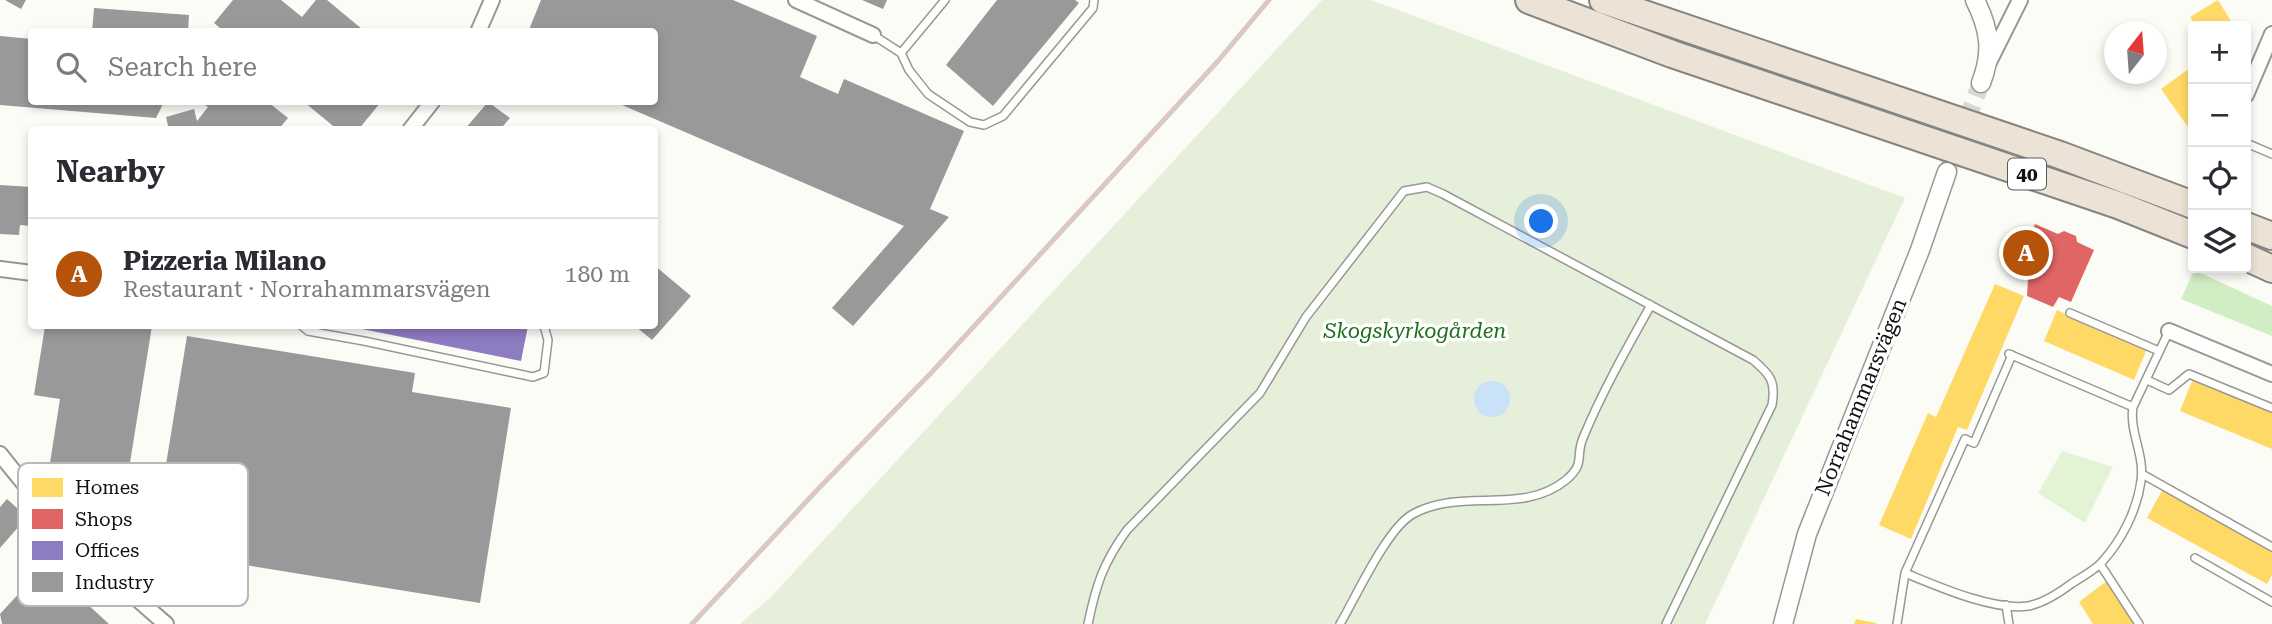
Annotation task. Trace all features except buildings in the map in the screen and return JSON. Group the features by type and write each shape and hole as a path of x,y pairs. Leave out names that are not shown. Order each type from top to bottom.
{"highway":[{"name":"40","path":"1529,0 1672,54 2118,205 2188,232"},
{"name":"40","path":"1604,0 2060,155 2188,203"},
{"path":"2251,228 2272,236"},
{"path":"2251,259 2272,269"}],"street":[{"path":"480,28 492,0"},
{"path":"796,0 873,35"},
{"path":"1975,0 1987,28 1989,63"},
{"path":"1981,83 2020,0"},
{"path":"2251,84 2272,34"},
{"path":"413,126 430,105"},
{"name":"Norrahammarsvägen","path":"1783,624 1807,534 1920,250 1947,172"},
{"path":"0,269 28,272"},
{"path":"2169,331 2272,374"},
{"path":"0,454 18,477"},
{"path":"146,606 166,624"}],"lane":[{"path":"901,53 945,0"},
{"path":"873,35 901,53 909,70 928,94 970,122 984,125 1003,117 1093,8 1094,0"},
{"path":"2251,145 2272,154"},
{"path":"1088,624 1096,584 1111,553 1127,530 1260,393 1306,317 1404,191 1427,187 1753,360 1767,372 1775,388 1772,405 1666,624"},
{"path":"1340,624 1394,531 1412,514 1448,502 1487,499 1508,502 1541,494 1563,482 1578,468 1581,440 1612,375 1651,305"},
{"path":"2070,313 2160,351"},
{"path":"306,329 533,377 544,373 548,340 545,329"},
{"path":"1905,573 1945,590 2006,605 2029,606 2049,598 2100,564 2123,533 2132,514 2142,474 2132,418 2133,407 2169,331"},
{"path":"1897,624 1905,573 1965,439 1974,443 2010,354 2133,407"},
{"path":"2147,380 2169,390 2189,374 2272,408"},
{"path":"2142,474 2272,548"},
{"path":"2195,558 2272,602"},
{"path":"2100,564 2139,624"},
{"path":"2006,605 2009,624"}],"green space":[{"name":"Skogskyrkogården","path":"1322,0 1371,0 1905,198 1705,624 740,624 771,597"},
{"path":"2193,273 2200,273 2272,306 2272,336 2181,299"},
{"path":"2062,451 2113,467 2085,523 2038,493"}],"water":[{"path":"1492,381 1505,386 1510,399 1505,412 1492,417 1479,412 1474,399 1479,386"}],"tunnel":[{"path":"1947,172 1981,83"}],"railway":[{"path":"692,624 931,373 1218,61 1269,0"}],"place":[{"name":"Pizzeria Milano","path":"2026,253"}]}
